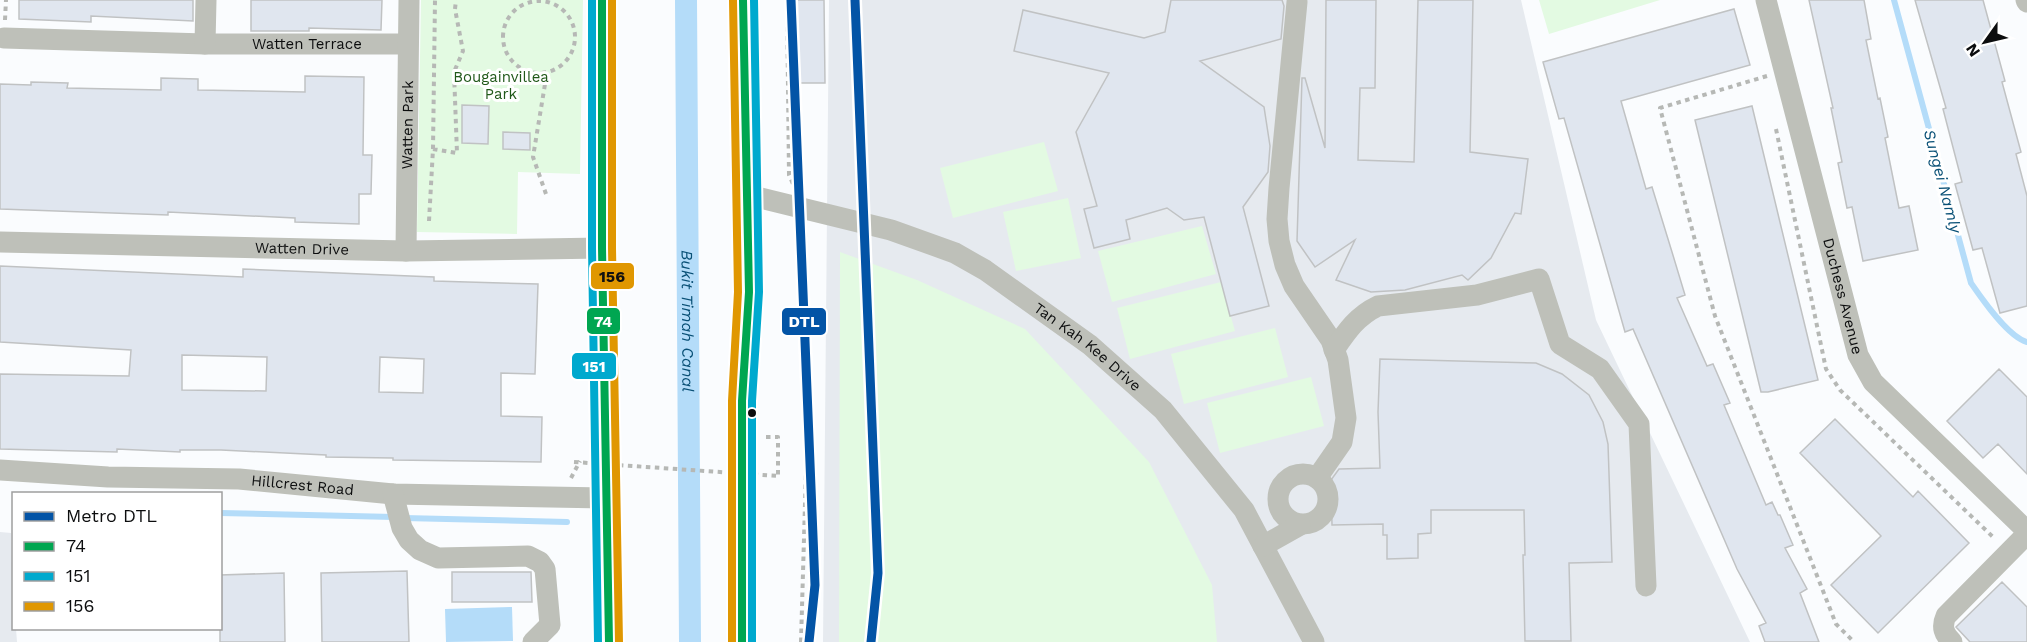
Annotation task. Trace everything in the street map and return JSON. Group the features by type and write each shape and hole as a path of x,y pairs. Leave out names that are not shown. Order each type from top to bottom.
{"highway":[{"path":"602,0 602,248 609,642"},
{"path":"742,642 742,401 749,292 743,0"}],"street":[{"path":"205,44 206,0"},
{"name":"Watten Park","path":"406,251 409,0"},
{"name":"Duchess Avenue","path":"1766,0 1858,356 1873,382 2027,532"},
{"path":"1297,2 1277,219 1279,241 1294,286 1331,340 1338,360 1346,418 1342,442 1317,478"},
{"name":"Watten Terrace","path":"4,38 205,44 408,44"},
{"name":"Tan Kah Kee Drive","path":"748,195 891,230 955,254 985,270 1090,345 1163,410 1244,510 1314,642"},
{"name":"Watten Drive","path":"0,242 406,251 602,248"},
{"path":"1334,350 1353,323 1365,312 1378,306 1477,295 1539,279 1560,344 1600,369 1639,424 1646,586"},
{"name":"Hillcrest Road","path":"0,470 108,477 239,479 398,510 605,498"},
{"path":"1263,546 1299,525 1311,524 1321,518 1327,509 1329,497 1325,486 1317,478 1306,474 1295,475 1285,481 1279,490 1277,501 1281,513 1289,521 1299,525"},
{"path":"1244,510 1279,490"},
{"path":"398,510 409,540 420,550 438,558 528,556 540,562 545,569 550,625 533,642"},
{"path":"1952,642 1946,636 1944,628 1943,622 1946,616 2027,532"}],"path":[{"path":"429,228 433,150 435,0"},
{"path":"433,150 457,153 454,72 463,51 455,9 456,0"},
{"path":"538,0 550,2 568,16 574,27 575,38 573,50 567,60 558,68 535,74 513,63 502,42 507,18 515,9 538,0"},
{"path":"788,0 789,175 805,208 808,400 801,642"},
{"path":"1785,71 1660,108 1714,316 1836,624 1854,642"},
{"path":"546,194 533,157 548,72"},
{"path":"574,462 778,476"}],"shaded area":[{"path":"829,0 1521,0 1596,320 1750,642 823,642"},
{"path":"0,532 11,533 12,630 16,630 17,642 0,642"}],"green space":[{"name":"Bougainvillea Park","path":"421,0 583,0 580,174 518,172 517,234 417,232"},
{"path":"1539,0 1660,0 1549,34"},
{"path":"1044,142 1058,191 953,218 940,168"},
{"path":"1068,198 1081,258 1016,271 1003,212"},
{"path":"1202,226 1216,274 1112,302 1098,251"},
{"path":"840,252 917,280 1025,329 1149,462 1212,585 1217,642 839,642"},
{"path":"1221,282 1235,331 1130,359 1117,308"},
{"path":"1275,328 1288,377 1184,404 1171,354"},
{"path":"1311,377 1324,426 1220,453 1207,403"}],"water":[{"path":"512,607 513,641 446,642 445,609"}],"building":[{"path":"19,0 193,0 193,21 91,16 91,22 19,19"},
{"path":"251,0 382,0 381,30 309,28 309,31 251,31"},
{"path":"791,0 824,0 825,83 791,83"},
{"path":"1171,0 1282,0 1284,6 1281,39 1200,61 1264,107 1270,146 1268,172 1243,207 1269,306 1230,316 1204,217 1184,220 1167,208 1126,220 1130,239 1094,248 1084,209 1097,206 1076,132 1109,73 1014,51 1023,10 1144,38 1165,32"},
{"path":"1326,0 1376,0 1375,88 1360,88 1358,160 1414,162 1418,0 1473,0 1470,152 1528,159 1521,214 1515,213 1491,258 1468,280 1462,275 1405,290 1371,292 1336,280 1355,240 1315,267 1297,241 1302,78 1305,78 1325,148"},
{"path":"1809,0 1864,0 1871,39 1866,40 1888,137 1885,138 1899,208 1909,206 1918,250 1863,261 1852,207 1847,208 1838,163 1842,162 1831,108 1833,108"},
{"path":"1915,0 1983,0 2021,152 2016,154 2027,196 2027,306 2000,313 1982,248 1973,250 1955,184 1962,182 1943,109 1946,108"},
{"path":"1734,9 1750,65 1621,101 1646,189 1652,187 1685,295 1677,298 1707,366 1713,364 1730,403 1724,405 1766,505 1772,502 1793,545 1785,548 1807,589 1800,593 1819,642 1765,642 1759,626 1766,623 1737,569 1633,329 1625,332 1564,118 1559,119 1543,62"},
{"path":"305,76 364,77 363,155 372,155 371,194 359,194 359,224 295,222 295,218 168,212 168,215 0,209 0,84 68,83 67,88 161,90 161,78 198,79 198,90 305,92"},
{"path":"462,105 489,106 488,144 462,143"},
{"path":"1752,106 1818,380 1768,392 1761,392 1695,120"},
{"path":"503,132 530,133 530,150 503,149"},
{"path":"0,266 243,277 243,269 434,277 434,281 538,284 535,374 501,373 501,416 542,417 541,462 393,460 393,458 326,457 326,455 221,450 180,450 180,452 117,449 117,452 0,449 0,374 129,376 131,350 0,342","holes":["182,355 267,357 266,391 182,390","380,357 424,359 423,393 379,392"]},
{"path":"1380,359 1536,363 1562,374 1589,395 1603,422 1608,444 1612,562 1569,563 1571,641 1525,641 1524,510 1431,510 1431,533 1418,534 1418,558 1387,559 1387,535 1383,535 1383,524 1332,525 1331,480 1339,469 1380,468 1378,412"},
{"path":"1999,369 2027,397 2027,474 1998,444 1983,458 1947,421"},
{"path":"1835,419 1913,497 1918,491 1969,543 1878,633 1831,585 1881,536 1800,453"},
{"path":"407,571 409,642 322,642 321,573"},
{"path":"452,572 531,572 532,602 452,602"},
{"path":"284,573 285,642 220,642 222,575"},
{"path":"2002,582 2027,607 2027,642 1970,642 1956,627"}],"waterway":[{"name":"Bukit Timah Canal","path":"686,0 690,642"},
{"name":"Sungei Namly","path":"1894,0 1971,283 2004,325 2027,342"},
{"path":"222,513 394,517"},
{"path":"404,518 567,522"}],"metro line":[{"name":"DTL","path":"791,0 815,585 809,642"},
{"name":"DTL","path":"855,0 878,573 871,642"}],"transit line":[{"name":"151","path":"592,0 592,248 598,642"},
{"name":"74","path":"602,0 602,248 609,642"},
{"name":"156","path":"612,0 612,248 619,642"},
{"name":"156","path":"732,642 732,401 738,292 733,0"},
{"name":"74","path":"742,642 742,401 749,292 743,0"},
{"name":"151","path":"752,642 752,401 759,292 754,0"}]}
